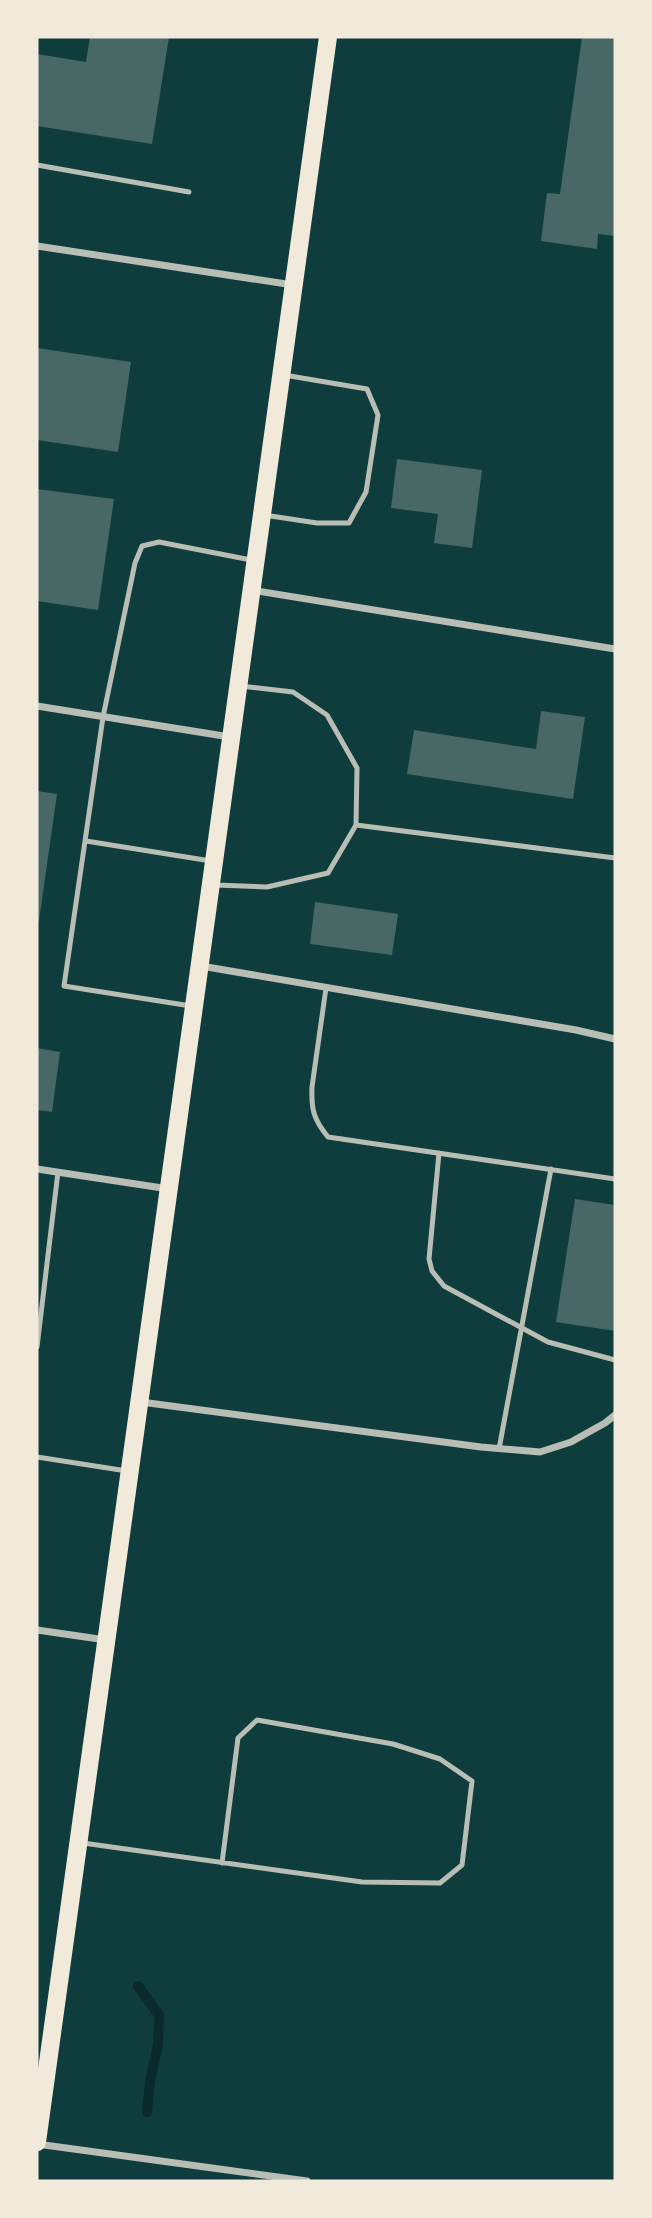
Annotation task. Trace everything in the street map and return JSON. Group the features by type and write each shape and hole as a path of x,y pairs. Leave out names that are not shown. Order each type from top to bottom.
{"main road":[{"path":"37,2143 328,37"}],"street":[{"path":"37,246 293,286"},
{"path":"250,590 615,649"},
{"path":"37,706 231,737"},
{"path":"200,966 576,1030 615,1039"},
{"path":"37,1169 170,1189"},
{"path":"141,1402 499,1449 540,1452 571,1442 615,1415"},
{"path":"37,1630 107,1640"},
{"path":"37,2143 307,2181"}],"lane":[{"path":"37,165 189,192"},
{"path":"261,515 317,523 349,523 366,492 378,415 367,389 281,375"},
{"path":"195,1007 64,986 103,717 135,563 142,546 159,542 254,561"},
{"path":"212,885 267,887 328,873 356,825 356,768 327,715 293,692 237,685"},
{"path":"356,825 615,858"},
{"path":"86,841 215,862"},
{"path":"326,988 311,1104 317,1123 328,1137 615,1179"},
{"path":"439,1153 429,1259 432,1271 444,1286 548,1342 615,1360"},
{"path":"499,1449 551,1169"},
{"path":"37,1347 58,1172"},
{"path":"37,1457 131,1472"},
{"path":"80,1842 222,1863 362,1882 440,1883 462,1865 472,1781 440,1759 393,1744 257,1720 238,1738 222,1863"}],"building":[{"path":"90,37 169,37 152,144 37,126 37,54 86,62"},
{"path":"582,37 615,37 615,236 598,234 597,249 541,241 547,193 560,194"},
{"path":"37,348 131,362 118,452 37,440"},
{"path":"397,459 482,470 472,548 434,543 438,514 391,508"},
{"path":"37,489 114,499 98,610 37,601"},
{"path":"541,711 585,717 573,799 407,774 414,730 536,749"},
{"path":"37,791 57,794 39,921 37,921"},
{"path":"315,902 398,914 392,955 310,944"},
{"path":"37,1048 60,1052 52,1112 37,1110"},
{"path":"575,1199 615,1205 615,1331 556,1322"}],"waterway":[{"path":"138,1986 159,2015 158,2044 147,2112"}]}
